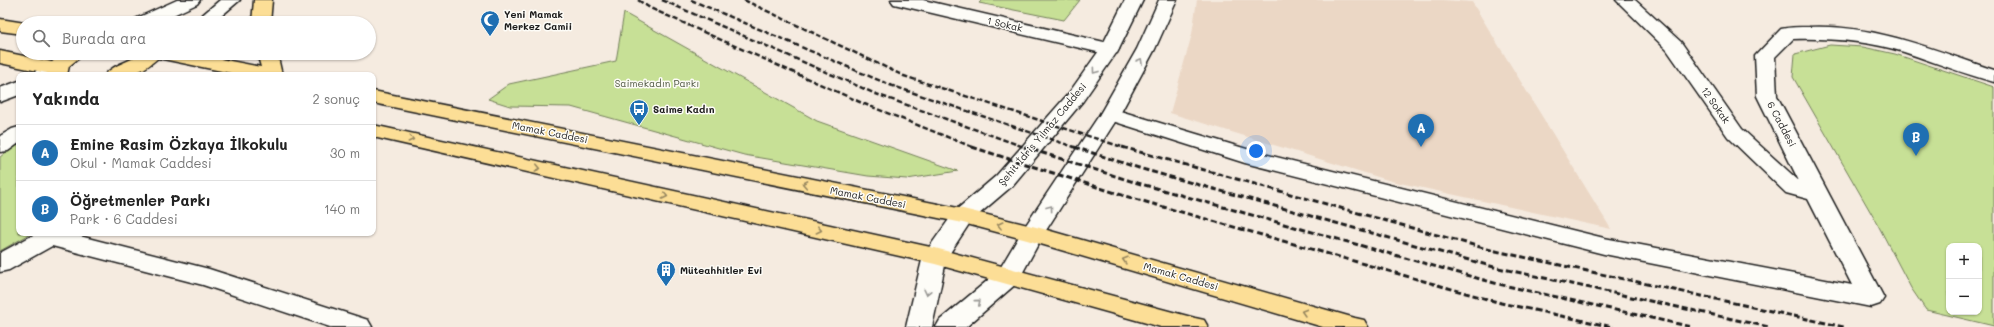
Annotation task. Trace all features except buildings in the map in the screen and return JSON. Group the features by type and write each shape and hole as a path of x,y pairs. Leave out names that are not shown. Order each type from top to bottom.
{"main road":[{"path":"262,16 263,0"},
{"path":"0,25 16,27"},
{"path":"0,57 49,72"},
{"path":"53,72 65,60"},
{"path":"122,72 144,60"},
{"path":"196,60 254,72"},
{"path":"269,60 271,72"},
{"name":"Mamak Caddesi","path":"376,98 963,216 1032,233 1355,327"},
{"path":"376,132 935,256 1195,327"}],"street":[{"path":"157,16 191,0"},
{"path":"211,16 231,0"},
{"name":"1 Sokak","path":"900,0 1110,50"},
{"name":"Şehit İdris Yılmaz Caddesi","path":"935,256 963,216 1004,181 1076,97 1110,50 1134,0"},
{"path":"949,327 1008,277 1032,233 1057,198 1110,114 1146,49 1168,0"},
{"name":"12 Sokak","path":"1625,0 1674,46 1735,133 1794,188 1819,194"},
{"name":"6 Caddesi","path":"1110,114 1253,158 1604,246 1871,298 1819,194 1767,96 1765,56 1788,33 1826,32 1872,38 1919,50 1994,76"},
{"path":"0,96 16,88"},
{"path":"0,146 16,135"},
{"path":"0,264 51,236"},
{"path":"57,236 209,278 360,327"},
{"path":"919,327 935,256"}],"shaded area":[{"path":"1197,0 1442,0 1472,2 1611,229 1391,181 1170,113 1192,34"}],"green space":[{"path":"982,0 1080,0 1064,20 979,3"},
{"name":"Saimekadın Parkı","path":"624,13 817,121 958,171 907,179 868,176 744,155 571,107 510,106 488,99 509,84 616,61"},
{"path":"1830,45 1863,47 1895,54 1994,87 1994,326 1947,315 1982,315 1982,243 1946,243 1946,315 1926,310 1911,288 1878,225 1793,77 1795,54"},
{"path":"16,144 16,236 27,236 0,251 0,157"}],"railway":[{"path":"638,0 650,8 862,103 974,148"},
{"path":"662,0 876,94 1026,148"},
{"path":"691,0 890,85 1075,147"},
{"path":"744,0 904,76 1125,148"},
{"path":"1075,147 1142,169 1494,267 1769,327"},
{"path":"1122,147 1491,250 1844,327"},
{"path":"974,148 1125,196 1501,303 1613,327"},
{"path":"1026,148 1134,182 1498,284 1692,327"}],"place":[{"name":"Yeni Mamak Merkez Camii","path":"490,37"},
{"name":"Saime Kadın","path":"639,126"},
{"name":"Emine Rasim Özkaya İlkokulu","path":"1421,147"},
{"name":"Öğretmenler Parkı","path":"1916,156"},
{"name":"Müteahhitler Evi","path":"666,287"}]}
